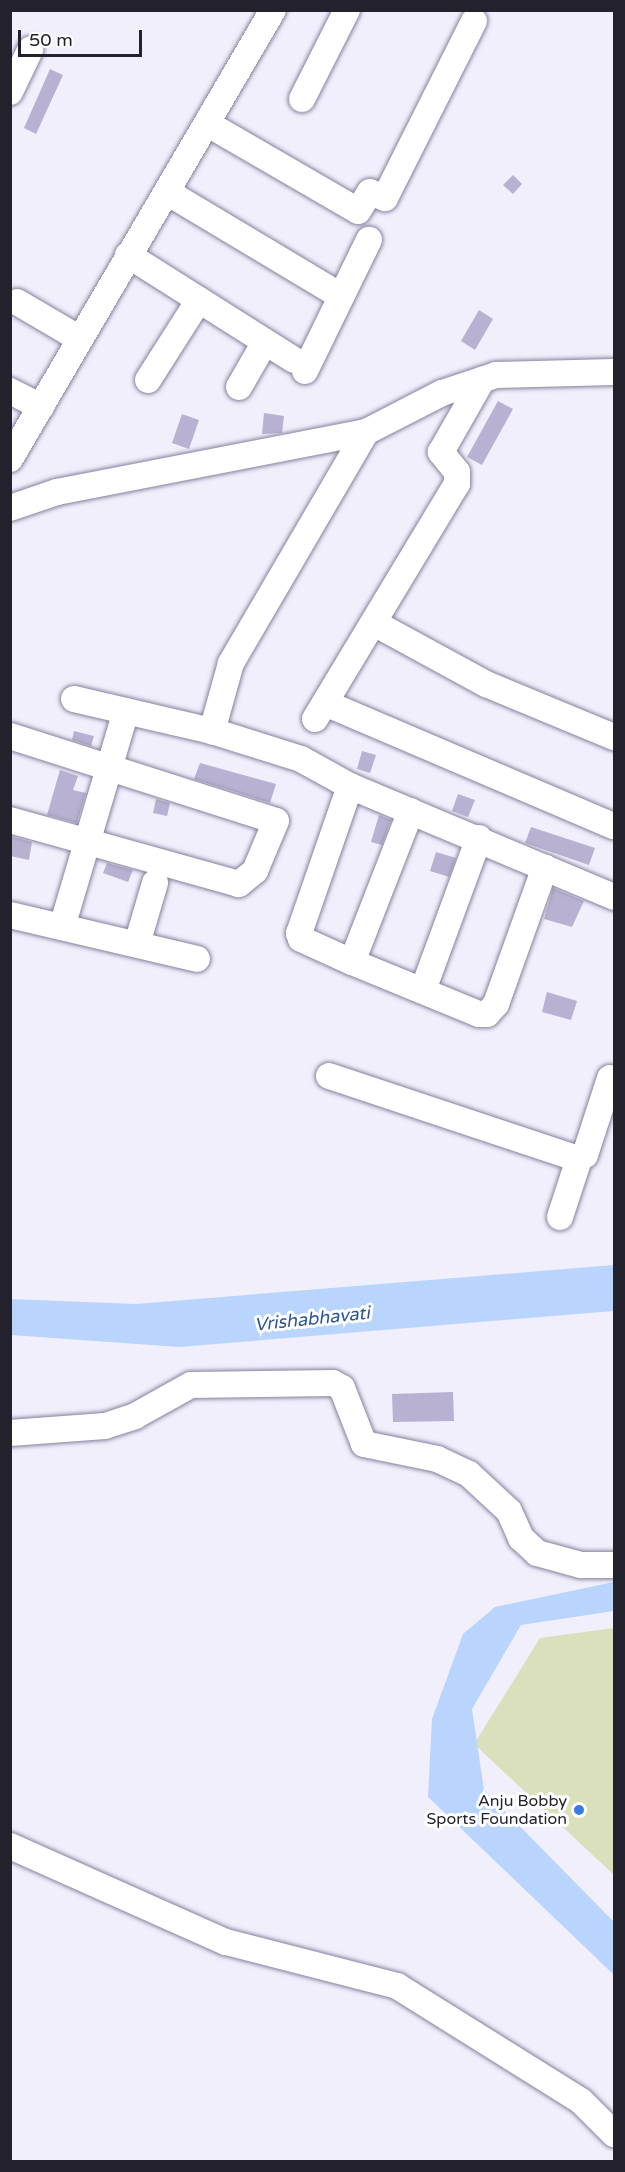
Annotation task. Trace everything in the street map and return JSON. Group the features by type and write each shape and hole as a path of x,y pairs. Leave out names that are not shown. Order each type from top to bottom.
{"street":[{"path":"10,459 273,10"},
{"path":"303,99 348,10"},
{"path":"208,124 358,211 370,192 385,198 474,21"},
{"path":"10,92 30,50"},
{"path":"167,192 341,296"},
{"path":"128,255 299,366 341,296 369,240"},
{"path":"148,380 199,300"},
{"path":"17,302 80,339"},
{"path":"239,387 265,342"},
{"path":"10,508 57,492 366,432 442,393 496,375 615,372"},
{"path":"482,380 441,452 457,472 457,484 320,711 615,826"},
{"path":"10,391 41,407"},
{"path":"212,731 231,663 366,432"},
{"path":"374,623 486,684 615,737"},
{"path":"74,699 212,731 301,759 350,786 479,838 615,897"},
{"path":"62,927 90,843 126,711"},
{"path":"10,736 276,822 255,871 240,884 10,820"},
{"path":"350,786 299,933 301,939 352,962 479,1014 493,1010 545,867"},
{"path":"352,962 411,812"},
{"path":"423,990 479,838"},
{"path":"137,944 156,883"},
{"path":"10,915 197,959"},
{"path":"560,1217 579,1159 585,1155 613,1073"},
{"path":"329,1076 579,1159"},
{"path":"10,1433 105,1426 135,1416 191,1385 333,1383 342,1388 364,1444 437,1460 469,1474 509,1511 521,1538 537,1553 581,1565 615,1565"},
{"path":"10,1846 226,1942 397,1986 581,2101 615,2134"}],"green space":[{"name":"Anju Bobby Sports Foundation","path":"614,1628 614,1875 474,1744 540,1638"}],"water":[{"name":"Vrishabhavati","path":"614,1265 614,1311 179,1347 11,1335 11,1299 136,1304"},
{"path":"614,1582 614,1611 521,1625 472,1709 484,1790 614,1922 614,1975 428,1797 432,1719 463,1634 495,1607"}],"building":[{"path":"50,69 63,75 36,134 24,128"},
{"path":"513,175 522,184 513,194 503,185"},
{"path":"479,310 493,319 475,350 461,341"},
{"path":"498,401 513,409 482,465 467,457"},
{"path":"264,413 284,416 282,433 262,434"},
{"path":"182,414 199,420 189,449 172,443"},
{"path":"74,731 94,736 91,746 72,740"},
{"path":"362,751 376,755 370,773 357,769"},
{"path":"200,763 276,784 270,803 194,779"},
{"path":"60,770 78,776 73,790 86,793 77,823 47,815"},
{"path":"458,794 475,800 468,817 452,811"},
{"path":"156,799 170,803 167,816 153,813"},
{"path":"379,815 391,820 382,845 371,842"},
{"path":"531,827 595,848 589,865 525,843"},
{"path":"10,836 32,842 29,860 10,856"},
{"path":"436,852 456,858 449,877 430,871"},
{"path":"107,863 133,870 128,882 103,873"},
{"path":"553,888 584,901 572,927 544,919"},
{"path":"547,992 577,1001 571,1020 542,1012"},
{"path":"453,1392 454,1421 393,1422 392,1394"}],"place":[{"name":"Anju Bobby Sports Foundation","path":"579,1810"}]}
